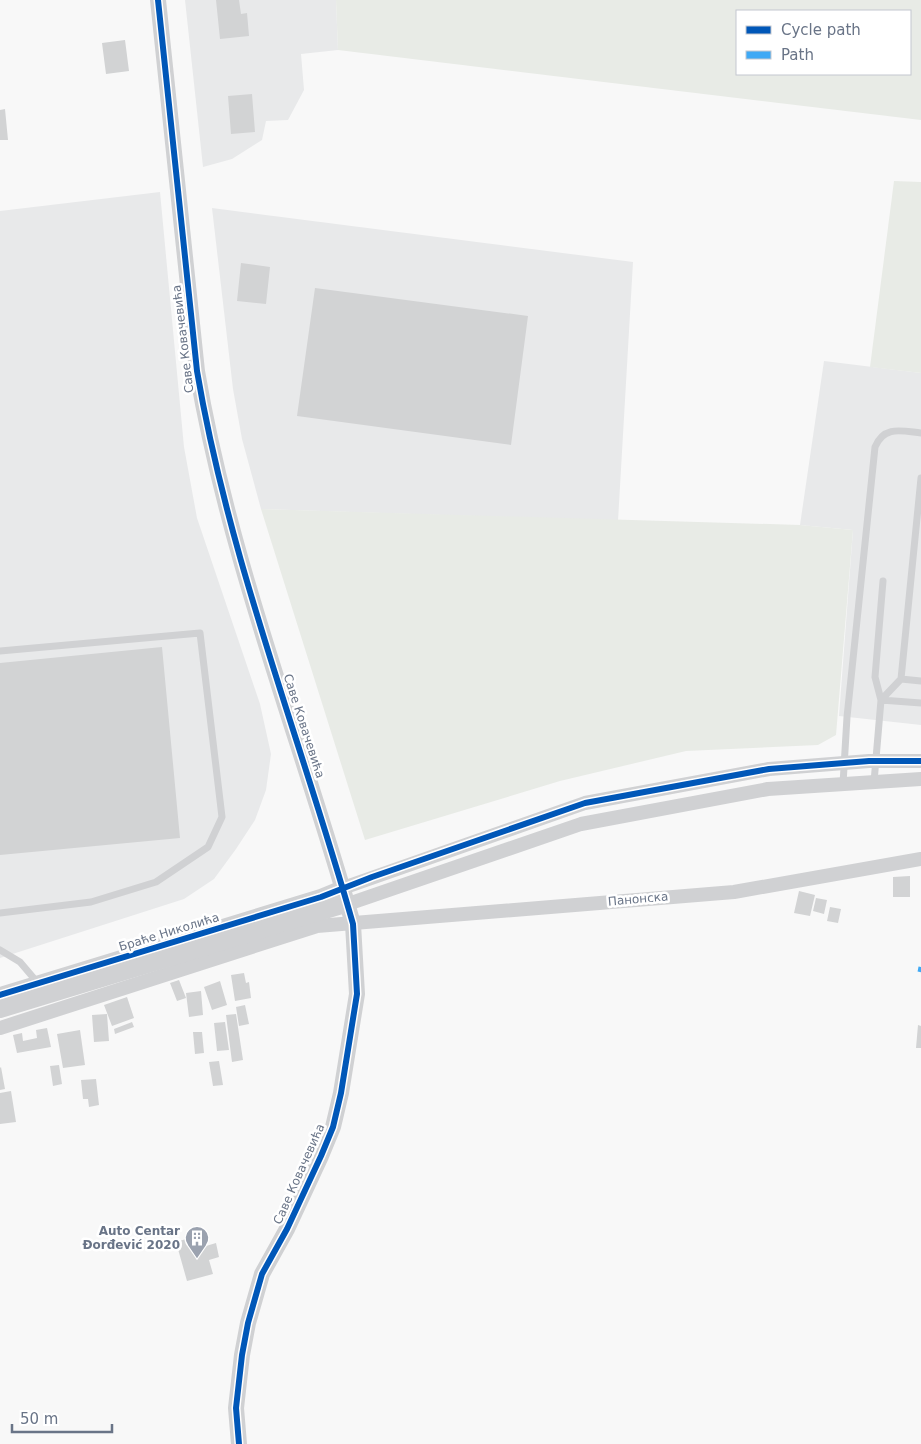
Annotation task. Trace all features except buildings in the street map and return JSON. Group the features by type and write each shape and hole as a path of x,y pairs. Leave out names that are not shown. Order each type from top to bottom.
{"street":[{"name":"Саве Ковачевића","path":"158,0 197,371 206,426 242,564 348,904 353,924 357,994 341,1093 332,1127 321,1156 260,1282 248,1323 236,1408 239,1444"},
{"path":"343,888 585,803 769,769 876,761 921,761"},
{"path":"348,904 580,824 768,789 921,779"},
{"name":"Панонска","path":"0,1028 317,926 734,892 921,858"},
{"name":"Браће Николића","path":"0,995 39,985 321,897 343,888"},
{"name":"Браће Николића","path":"0,1010 348,904"}],"lane":[{"path":"843,784 847,717 875,447 883,434 890,430 921,433"},
{"path":"881,700 901,679 921,478"},
{"path":"874,782 881,700 875,677 883,581"},
{"path":"0,651 200,633 222,817 208,847 156,882 91,902 0,913"},
{"path":"901,679 921,680"},
{"path":"881,700 921,704"},
{"path":"0,950 20,962 39,985"}],"shaded area":[{"path":"185,0 336,0 338,50 301,54 304,90 288,120 266,121 262,140 232,159 203,167"},
{"path":"336,0 921,0 921,120 338,50"},
{"path":"894,181 921,182 921,373 870,367"},
{"path":"160,192 184,447 197,518 260,704 271,754 266,790 255,820 214,879 184,899 0,958 0,211"},
{"path":"212,208 633,262 618,521 261,509 242,439 233,389"},
{"path":"824,361 921,373 921,725 839,716 853,530 800,525"},
{"path":"261,509 800,525 853,530 836,735 818,745 686,751 560,781 365,840"}],"marked path":[{"path":"920,972 921,967"}],"cycle path":[{"path":"158,0 197,371 211,441 247,581 353,924 357,994 341,1093 333,1127 287,1229 262,1274 248,1323 236,1408 239,1444"},
{"path":"0,995 321,897 372,877 585,803 769,769 869,761 921,761"}],"place":[{"name":"Auto Centar Đorđević 2020","path":"197,1259"}]}
